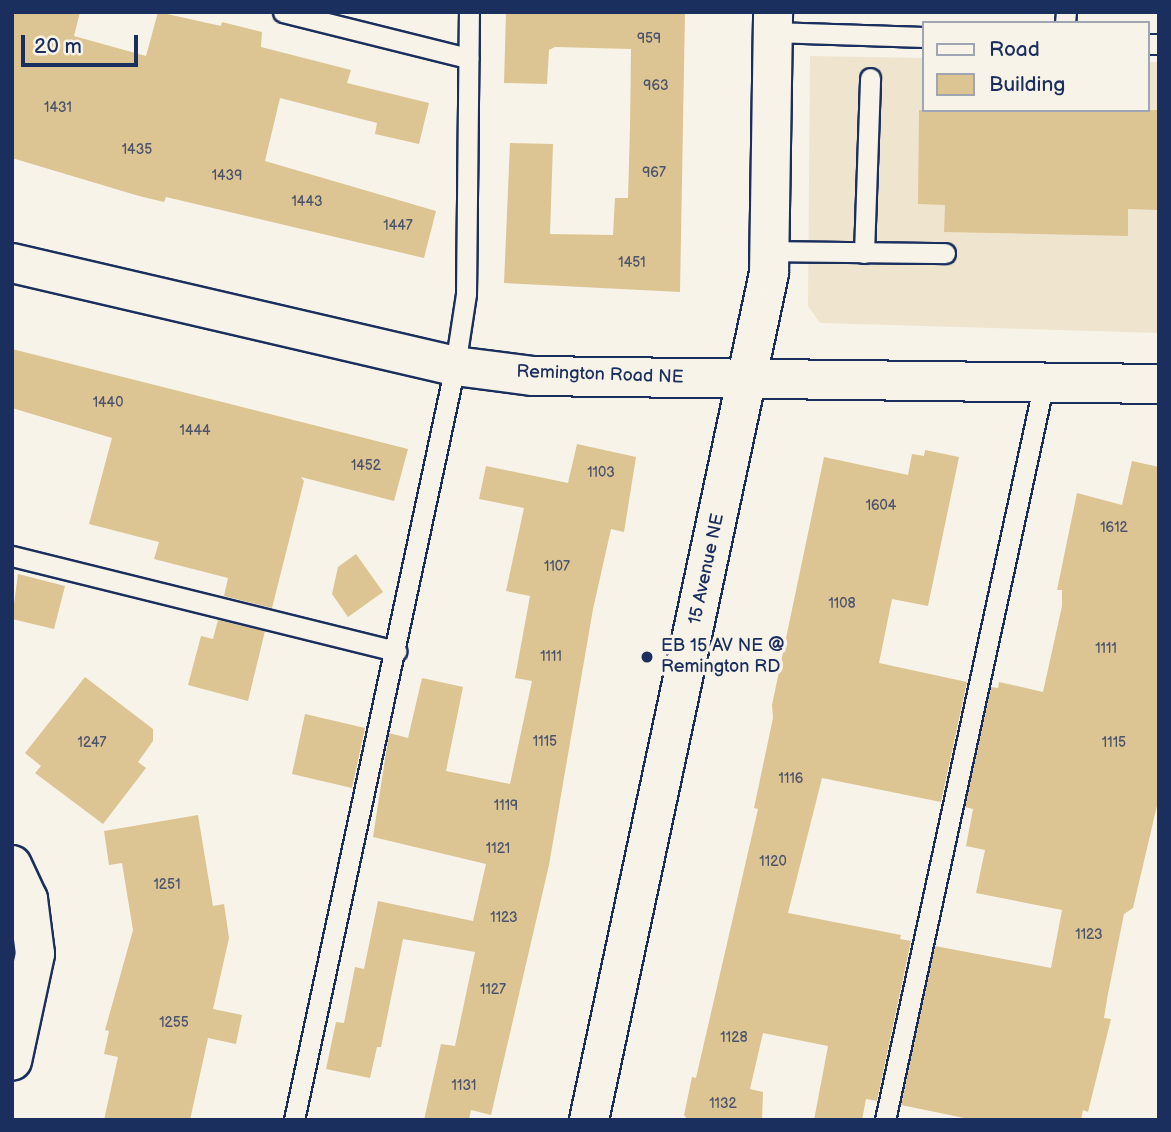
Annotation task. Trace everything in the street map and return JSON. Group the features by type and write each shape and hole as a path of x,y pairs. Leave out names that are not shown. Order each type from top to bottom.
{"street":[{"name":"15 Avenue NE","path":"589,1120 748,378 770,251 773,22"},
{"name":"Remington Road NE","path":"12,263 455,366 533,376 1159,384"},
{"path":"12,865 29,899 35,954 12,1060"}],"lane":[{"path":"283,12 468,58"},
{"path":"294,1120 455,366 466,294 469,12"},
{"path":"773,22 922,37"},
{"path":"864,253 870,78"},
{"path":"770,251 945,253"},
{"path":"885,1120 1044,382"},
{"path":"12,556 396,651"}],"shaded area":[{"path":"810,56 922,58 922,112 1150,112 1150,62 1159,62 1159,333 820,323 808,306"}],"building":[{"path":"12,12 80,12 74,36 146,56 158,12 221,26 222,22 262,32 261,47 351,70 347,83 429,103 419,144 375,134 377,123 280,98 265,161 436,211 424,258 166,197 164,202 139,196 12,158"},
{"path":"506,12 685,12 680,292 504,283 510,143 553,144 550,234 613,235 615,198 628,198 631,49 555,47 549,50 547,84 504,83"},
{"path":"919,110 1159,110 1157,210 1128,209 1128,236 944,232 945,205 918,204"},
{"path":"12,349 408,449 394,501 301,477 304,481 272,608 224,596 228,578 154,559 159,542 89,524 112,438 12,408"},
{"path":"577,444 636,457 624,532 611,529 593,609 549,865 491,1115 471,1110 469,1120 424,1120 441,1044 455,1046 475,952 403,939 381,1047 377,1047 370,1078 326,1069 336,1022 344,1023 355,967 364,969 378,901 473,921 486,864 373,837 389,733 408,738 422,678 463,687 446,771 510,784 532,681 515,678 530,596 506,591 524,508 479,499 486,466 568,483"},
{"path":"925,450 959,457 928,606 892,599 879,663 967,682 941,802 822,778 788,913 901,935 900,939 911,941 877,1101 866,1099 862,1120 814,1120 828,1046 763,1033 750,1089 763,1092 762,1120 688,1120 684,1115 692,1077 696,1078 758,809 754,808 773,718 772,705 824,457 908,475 912,454 924,456"},
{"path":"1132,461 1159,467 1159,797 1133,908 1124,914 1104,1018 1111,1019 1088,1112 1083,1110 1081,1120 974,1120 901,1105 935,946 1051,968 1062,910 976,893 985,850 966,846 973,809 965,807 991,687 998,688 999,682 1043,692 1062,606 1062,590 1057,590 1077,493 1122,505"},
{"path":"356,554 383,592 348,617 332,594 338,567"},
{"path":"18,574 65,586 54,629 12,619"},
{"path":"218,620 265,631 248,701 188,685 201,636 213,639"},
{"path":"85,677 153,729 153,741 138,762 146,768 103,824 35,773 41,766 25,753"},
{"path":"305,714 365,728 352,788 292,774"},
{"path":"198,815 213,906 224,904 229,938 213,1009 242,1015 236,1044 208,1038 190,1120 104,1120 118,1057 104,1054 109,1031 105,1030 133,930 122,863 109,865 104,831"}],"place":[{"name":"EB 15 AV NE @ Remington RD","path":"647,657"}]}
